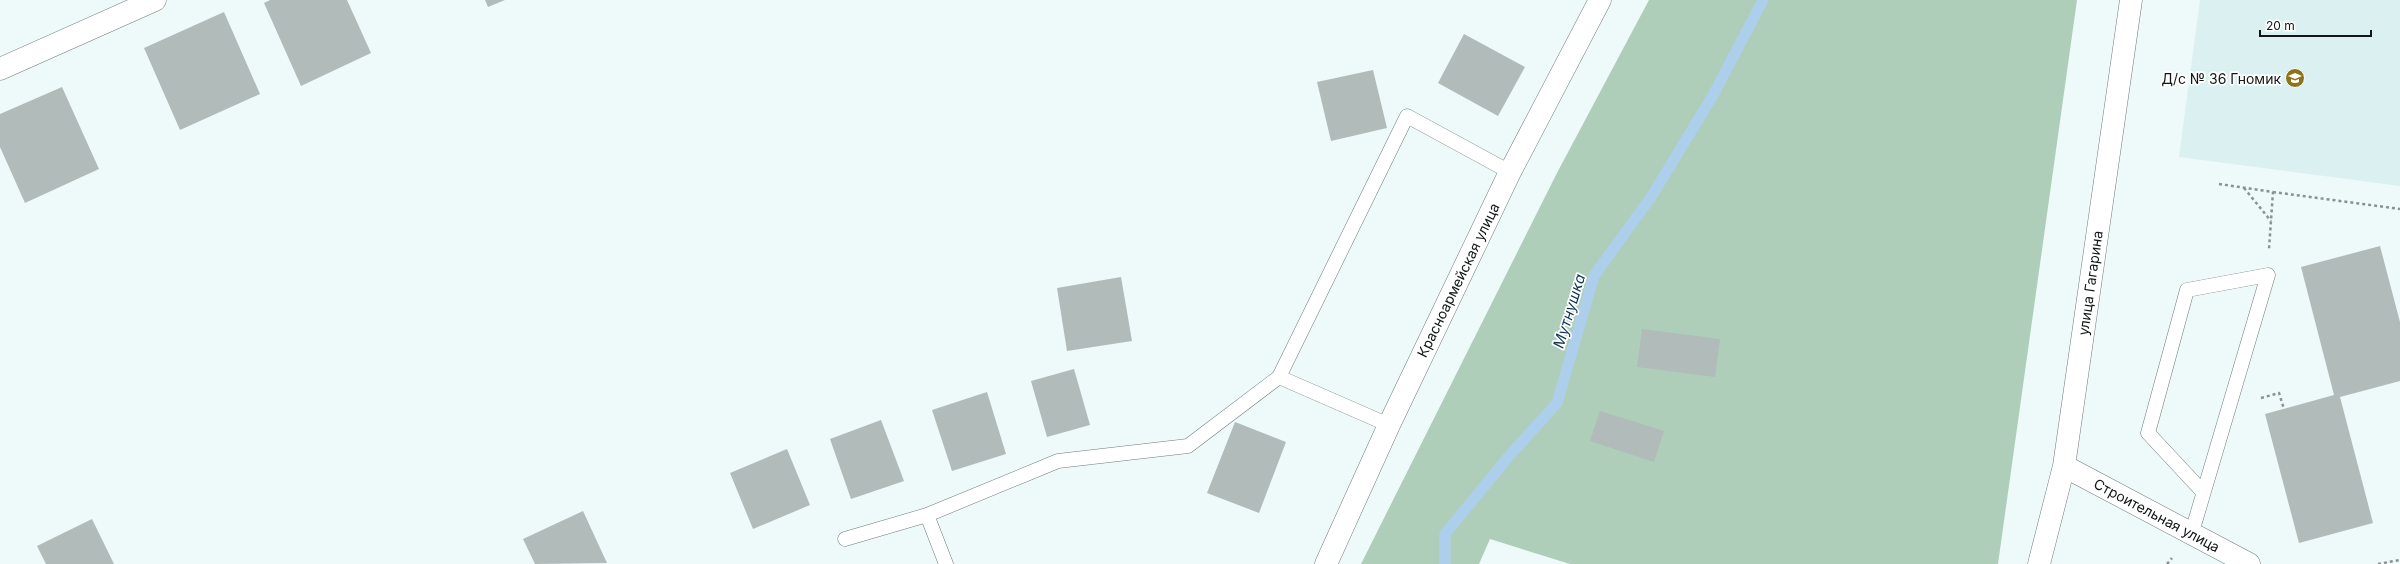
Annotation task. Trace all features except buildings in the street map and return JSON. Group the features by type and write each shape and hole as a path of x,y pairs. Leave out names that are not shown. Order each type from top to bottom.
{"street":[{"path":"0,69 155,0"},
{"name":"Красноармейская улица","path":"1326,564 1389,425 1510,172 1600,0"},
{"name":"улица Гагарина","path":"2039,564 2064,466 2131,0"},
{"name":"Строительная улица","path":"2064,466 2192,532 2249,564"}],"lane":[{"path":"845,539 927,515 1058,461 1188,446 1278,377 1407,116 1510,172"},
{"path":"2192,532 2268,275 2187,290 2148,432 2203,492"},
{"path":"1278,377 1389,425"},
{"path":"927,515 946,564"}],"path":[{"path":"2219,184 2400,209"},
{"path":"2244,188 2271,221"},
{"path":"2268,275 2273,192"},
{"path":"2270,395 2279,393 2284,409"},
{"path":"2378,564 2400,560"}],"shaded area":[{"name":"Д/с № 36 Гномик","path":"2200,0 2400,0 2400,186 2179,157"}],"green space":[{"path":"1649,0 2077,0 1998,564 1570,564 1490,539 1479,564 1361,564 1558,171"}],"waterway":[{"name":"Мутнушка","path":"1445,564 1445,534 1509,456 1557,403 1594,276 1653,194 1712,97 1763,0"}],"place":[{"name":"Д/с № 36 Гномик","path":"2295,78"}]}
